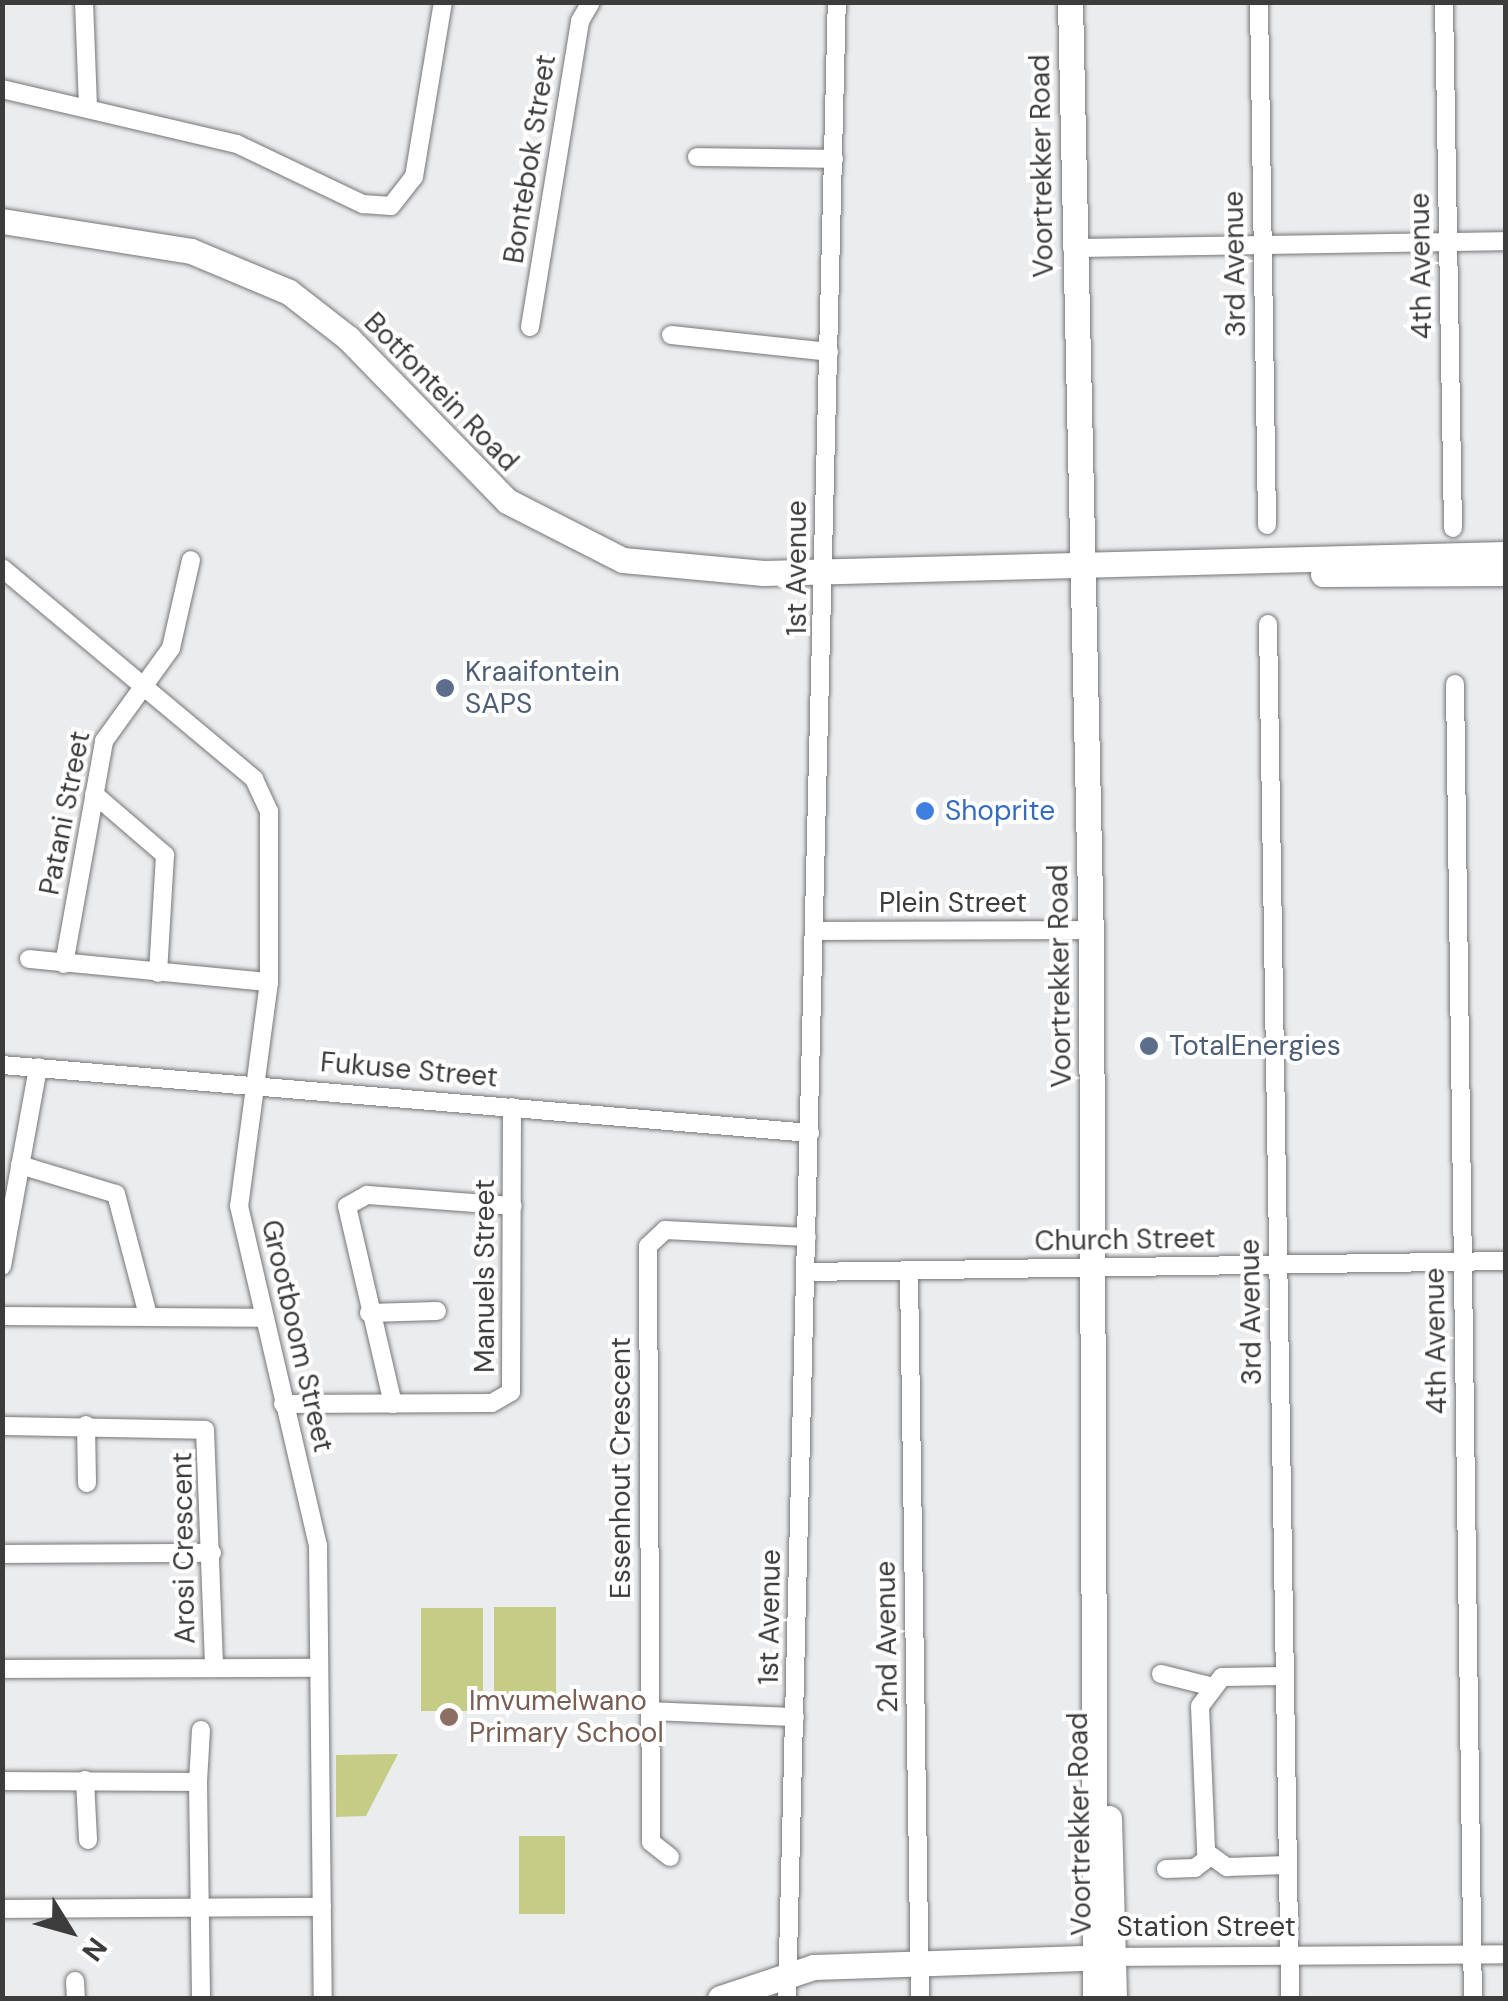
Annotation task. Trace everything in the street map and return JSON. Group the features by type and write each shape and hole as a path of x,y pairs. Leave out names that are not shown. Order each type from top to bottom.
{"main road":[{"name":"Voortrekker Road","path":"1070,2 1072,248 1091,930 1103,1957 1094,1998"},
{"name":"Botfontein Road","path":"2,221 190,251 290,292 348,338 479,478 537,522 604,554 689,571 1254,565"},
{"path":"1254,565 1506,554"},
{"path":"1254,565 1294,574 1506,574"},
{"name":"Voortrekker Road","path":"1103,1957 1114,1998"},
{"name":"Station Street","path":"720,1998 919,1963 1103,1957"}],"street":[{"path":"84,2 88,106"},
{"path":"2,89 88,106 236,144 363,204 391,206 414,177 444,2"},
{"name":"Bontebok Street","path":"530,327 580,21 591,2"},
{"name":"1st Avenue","path":"788,1986 837,2"},
{"name":"3rd Avenue","path":"1259,2 1267,525"},
{"name":"4th Avenue","path":"1444,2 1453,528"},
{"path":"697,157 834,159"},
{"path":"1072,248 1506,241"},
{"path":"671,334 829,352"},
{"name":"Patani Street","path":"64,964 108,728 170,648 191,560"},
{"name":"Grootboom Street","path":"2,568 145,684 264,795 270,982 250,1084 239,1206 258,1318 318,1546 323,1998"},
{"name":"3rd Avenue","path":"1268,624 1290,1998"},
{"name":"4th Avenue","path":"1455,684 1472,1998"},
{"path":"94,794 165,855 158,972"},
{"name":"Plein Street","path":"816,931 1091,930"},
{"path":"29,960 270,982"},
{"name":"Fukuse Street","path":"2,1065 810,1133"},
{"path":"2,1266 38,1067"},
{"name":"Manuels Street","path":"283,1404 492,1404 511,1392 512,1107"},
{"path":"20,1166 116,1194 148,1315"},
{"path":"393,1404 344,1218 351,1201 512,1206"},
{"name":"Essenhout Crescent","path":"670,1858 651,1842 648,1246 666,1230 807,1237"},
{"name":"Church Street","path":"806,1272 909,1275 1093,1266 1506,1261"},
{"name":"2nd Avenue","path":"909,1275 920,1998"},
{"path":"369,1313 437,1312"},
{"path":"2,1316 258,1318"},
{"path":"86,1425 87,1484"},
{"name":"Arosi Crescent","path":"2,1426 205,1430 214,1668"},
{"path":"2,1554 212,1552"},
{"path":"2,1669 319,1668"},
{"path":"1161,1674 1208,1686 1284,1676"},
{"path":"1208,1686 1200,1706 1209,1857"},
{"path":"650,1711 795,1717"},
{"path":"201,1730 201,1998"},
{"path":"2,1780 198,1782"},
{"path":"85,1780 88,1840"},
{"path":"1166,1870 1209,1857 1226,1866 1287,1866"},
{"path":"2,1909 322,1908"},
{"name":"Station Street","path":"1103,1957 1506,1954"}],"green space":[{"path":"494,1607 556,1607 556,1710 494,1710"},
{"path":"421,1608 483,1608 483,1711 421,1711"},
{"path":"398,1754 366,1816 336,1817 336,1755"},
{"path":"519,1836 565,1836 565,1914 519,1914"}],"place":[{"name":"Kraaifontein SAPS","path":"445,688"},
{"name":"Shoprite","path":"925,811"},
{"name":"TotalEnergies","path":"1149,1046"},
{"name":"Imvumelwano Primary School","path":"449,1717"}]}
